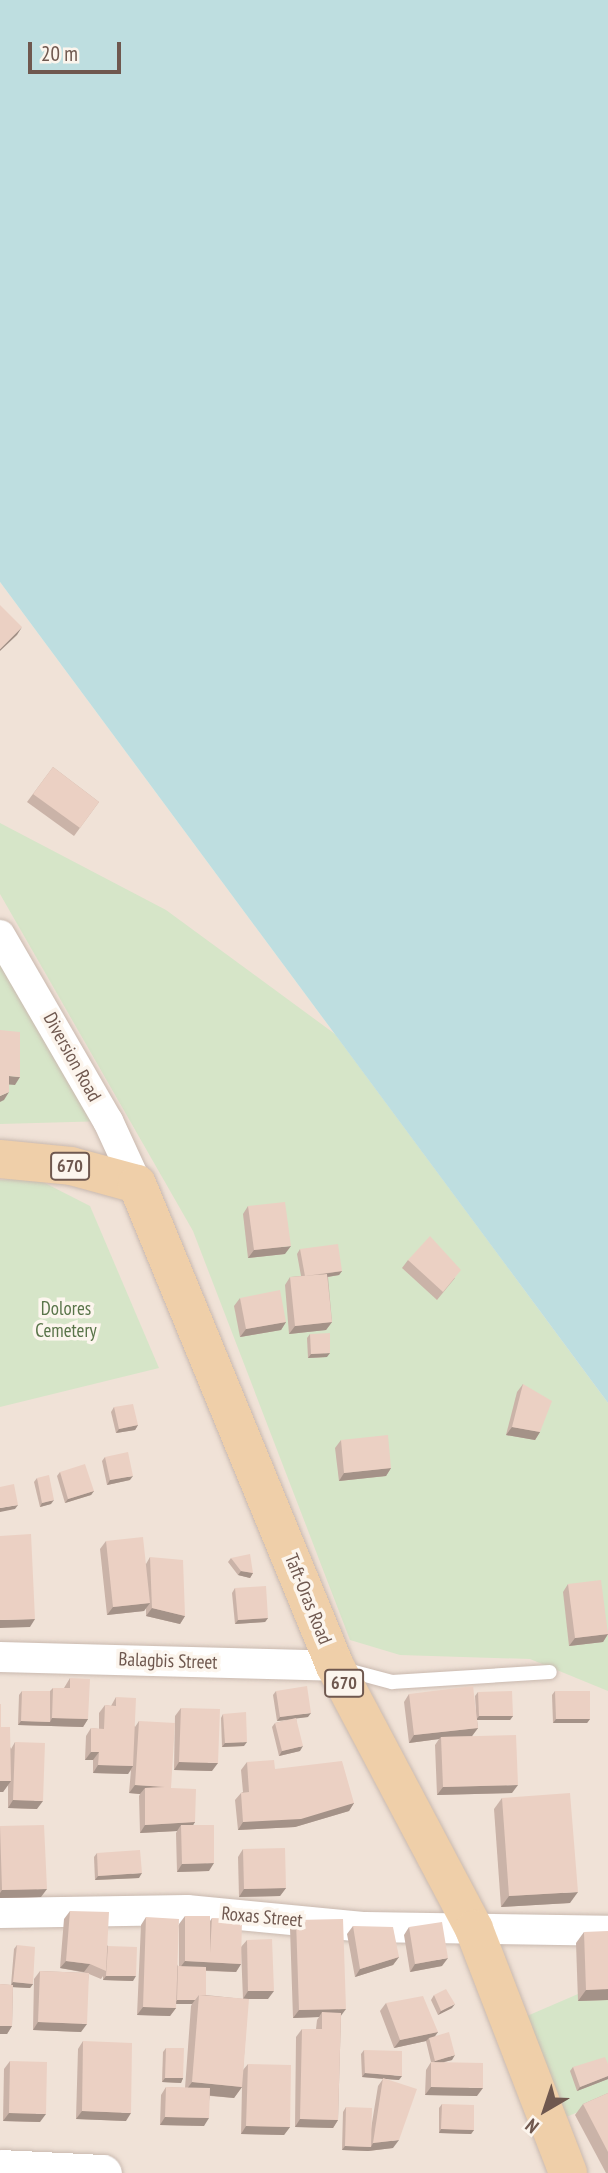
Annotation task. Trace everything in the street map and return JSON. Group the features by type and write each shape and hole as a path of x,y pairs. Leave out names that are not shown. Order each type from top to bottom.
{"main road":[{"name":"670","path":"0,1160 71,1166 137,1184"},
{"name":"Taft-Oras Road","path":"137,1184 335,1666 474,1929 568,2173"}],"street":[{"name":"Diversion Road","path":"0,935 108,1121 137,1184"},
{"name":"Balagbis Street","path":"0,1657 335,1666"},
{"name":"Roxas Street","path":"0,1913 187,1910 365,1927 608,1931"},
{"path":"0,2168 103,2173"}],"lane":[{"path":"335,1666 391,1682 550,1672"}],"shaded area":[{"path":"0,582 608,1403 608,2173 0,2173"}],"green space":[{"path":"0,823 166,910 335,1034 608,1403 608,1691 530,1659 400,1655 350,1640 193,1231 0,894"},
{"path":"0,938 108,1121 0,1124"},
{"name":"Dolores Cemetery","path":"35,1178 90,1206 159,1368 0,1407 0,1180"},
{"path":"608,1992 608,2100 566,2117 520,2019 578,1994"}],"water":[{"path":"0,0 608,0 608,1403 0,582"}],"building":[{"path":"0,605 22,627 0,649"},
{"path":"53,767 99,802 80,828 33,794"},
{"path":"0,1030 20,1032 20,1077 9,1076 9,1092 0,1096"},
{"path":"285,1202 291,1246 254,1250 248,1206"},
{"path":"430,1236 461,1270 443,1292 408,1260"},
{"path":"338,1244 342,1271 305,1276 300,1249"},
{"path":"327,1274 332,1322 295,1326 290,1277"},
{"path":"280,1290 286,1322 246,1329 240,1298"},
{"path":"330,1333 330,1353 311,1354 310,1334"},
{"path":"523,1384 552,1401 540,1432 512,1427"},
{"path":"133,1404 138,1425 119,1429 114,1407"},
{"path":"388,1435 391,1468 344,1473 341,1440"},
{"path":"128,1452 133,1476 110,1480 105,1457"},
{"path":"85,1464 94,1491 68,1499 60,1472"},
{"path":"49,1475 54,1500 42,1503 37,1478"},
{"path":"14,1484 18,1505 0,1508 0,1487"},
{"path":"31,1534 35,1619 0,1620 0,1536"},
{"path":"143,1537 150,1603 113,1607 106,1541"},
{"path":"250,1554 253,1573 241,1571 231,1558"},
{"path":"150,1557 183,1560 185,1616 152,1608"},
{"path":"601,1580 608,1634 575,1638 568,1584"},
{"path":"266,1586 268,1618 238,1620 235,1588"},
{"path":"70,1678 90,1679 88,1719 52,1718 53,1688 70,1688"},
{"path":"307,1686 311,1713 280,1717 276,1691"},
{"path":"473,1686 478,1728 414,1735 409,1694"},
{"path":"22,1691 50,1691 50,1722 21,1721"},
{"path":"512,1691 513,1716 479,1716 478,1692"},
{"path":"555,1691 590,1691 590,1719 556,1719"},
{"path":"116,1697 136,1698 133,1766 98,1765 99,1752 91,1752 91,1728 104,1729 105,1705 116,1706"},
{"path":"0,1704 1,1727 10,1727 11,1781 0,1781"},
{"path":"181,1708 220,1709 218,1763 179,1762"},
{"path":"246,1712 247,1742 225,1743 223,1714"},
{"path":"296,1718 303,1746 282,1751 275,1723"},
{"path":"139,1721 175,1723 171,1788 196,1789 195,1822 145,1825 145,1788 165,1787 135,1785"},
{"path":"516,1735 518,1785 443,1787 441,1737"},
{"path":"15,1742 45,1743 43,1801 13,1800"},
{"path":"274,1760 275,1769 342,1761 354,1803 301,1819 243,1822 241,1793 249,1792 247,1762"},
{"path":"570,1793 578,1892 509,1896 502,1798"},
{"path":"44,1825 47,1889 2,1890 0,1826"},
{"path":"181,1825 214,1825 214,1863 182,1864"},
{"path":"285,1848 286,1888 244,1889 243,1849"},
{"path":"140,1850 142,1873 98,1876 97,1853"},
{"path":"70,1911 109,1912 106,1971 90,1964 66,1961"},
{"path":"185,1916 210,1916 210,1953 212,1918 242,1919 241,1964 185,1961"},
{"path":"146,1917 179,1919 176,2008 143,2007"},
{"path":"343,1919 346,2009 299,2010 296,1920"},
{"path":"442,1922 448,1958 415,1964 409,1927"},
{"path":"353,1926 393,1927 399,1957 360,1969"},
{"path":"608,1931 608,1989 586,1990 584,1932"},
{"path":"272,1939 274,1991 248,1991 247,1940"},
{"path":"17,1945 35,1947 33,1984 13,1982"},
{"path":"108,1946 137,1947 136,1976 106,1976"},
{"path":"178,1966 206,1967 206,1995 199,1995 195,2000 177,2000"},
{"path":"40,1971 89,1973 87,2024 38,2022"},
{"path":"0,1984 13,1985 12,2026 0,2026"},
{"path":"446,1989 455,2004 441,2011 434,1995"},
{"path":"199,1995 249,1999 242,2087 192,2082"},
{"path":"423,1996 438,2032 400,2040 386,2003"},
{"path":"322,2012 341,2013 338,2120 300,2119 302,2029 322,2029"},
{"path":"449,2032 455,2055 435,2061 429,2038"},
{"path":"83,2041 132,2043 131,2113 82,2111"},
{"path":"166,2048 184,2048 183,2078 165,2078"},
{"path":"364,2050 402,2051 402,2076 365,2073"},
{"path":"605,2057 608,2076 580,2087 573,2067"},
{"path":"10,2061 47,2062 46,2114 9,2113"},
{"path":"431,2062 483,2063 483,2088 431,2087"},
{"path":"248,2064 291,2065 290,2127 246,2126"},
{"path":"383,2078 417,2089 399,2140 373,2143"},
{"path":"166,2087 210,2088 209,2118 165,2117"},
{"path":"608,2093 608,2152 583,2104"},
{"path":"442,2104 474,2105 474,2130 441,2129"},
{"path":"346,2107 372,2108 371,2147 345,2146"}]}
